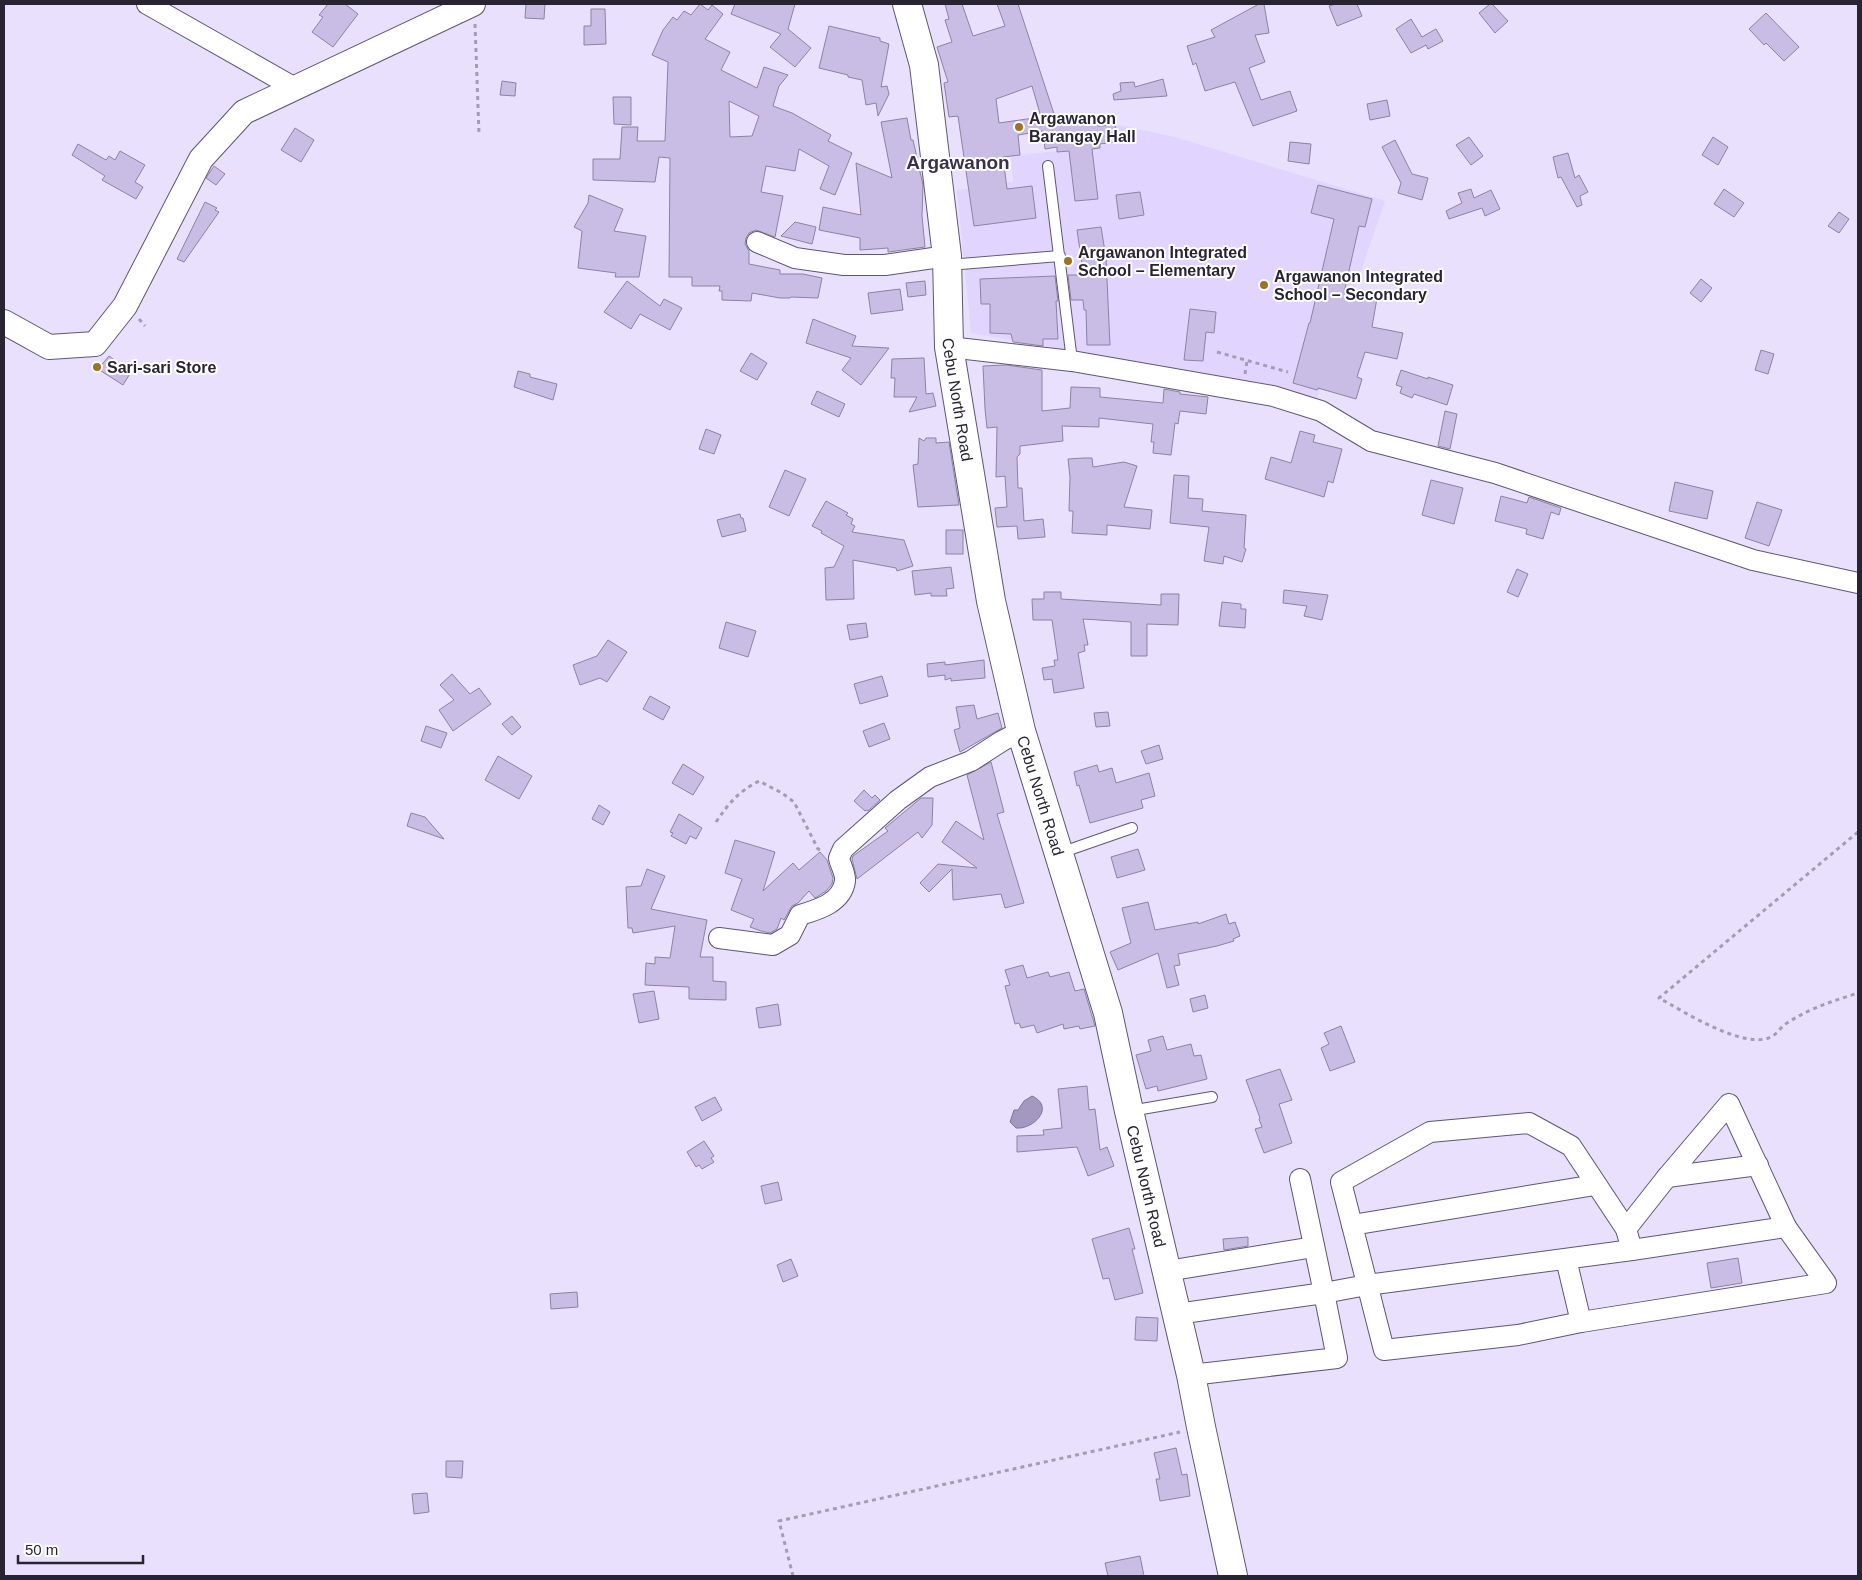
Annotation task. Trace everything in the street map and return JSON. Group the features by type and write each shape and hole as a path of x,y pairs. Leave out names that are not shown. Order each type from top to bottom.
{"highway":[{"name":"Cebu North Road","path":"907,4 924,65 947,260 949,348 991,600 1021,731 1108,1013 1191,1375 1233,1576"}],"street":[{"path":"147,4 295,88"},
{"path":"4,322 49,346 95,344 125,306 201,158 244,112 295,88 474,12"},
{"path":"757,242 796,258 844,265 885,265 947,260"},
{"path":"949,348 1072,362 1273,396 1321,411 1370,441 1495,473 1753,560 1858,583"},
{"path":"719,938 774,945 784,940 790,935 800,915 826,907 840,894 845,880 838,858 843,849 898,800 930,777 971,761 1021,731"},
{"path":"1626,1229 1729,1104 1786,1226 1826,1283 1581,1322 1518,1335 1384,1350 1342,1182 1430,1132 1529,1123 1571,1146 1595,1185 1626,1229 1632,1250"},
{"path":"1667,1177 1758,1165"},
{"path":"1191,1375 1337,1358 1300,1179"},
{"path":"1352,1225 1595,1185"},
{"path":"1177,1314 1367,1285 1632,1250 1786,1226"},
{"path":"1167,1271 1314,1247"},
{"path":"1566,1259 1581,1322"}],"lane":[{"path":"1048,166 1072,362"},
{"path":"947,260 1060,256"},
{"path":"1059,854 1132,828"},
{"path":"1129,1111 1212,1097"}],"path":[{"path":"474,12 479,134"},
{"path":"1217,352 1288,372"},
{"path":"716,822 730,802 745,788 759,781 782,792 794,802 818,849 838,858"},
{"path":"1858,832 1659,998 1713,1028 1750,1040 1772,1037 1787,1023 1819,1005 1858,993"},
{"path":"793,1576 778,1522 1201,1427"}],"shaded area":[{"path":"1099,121 1175,137 1385,201 1317,399 1170,369 971,333 957,190 1013,182 1011,156 1104,146"},
{"path":"1032,1096 1042,1106 1039,1117 1035,1122 1023,1128 1016,1128 1010,1122 1014,1110 1018,1110 1024,1101"}],"building":[{"path":"328,4 345,4 358,14 333,47 312,32 323,17 319,15"},
{"path":"526,4 545,4 544,19 525,18"},
{"path":"700,4 708,10 712,5 723,14 705,39 730,52 721,70 757,88 764,67 788,75 779,86 773,106 792,113 831,135 828,141 852,153 835,195 820,189 829,166 799,149 795,171 766,166 761,192 783,196 775,237 756,230 749,233 746,238 745,244 749,251 749,264 780,270 780,274 803,274 822,278 818,298 780,298 752,293 751,301 722,300 722,291 719,291 720,286 692,286 692,277 669,277 670,158 659,157 655,182 593,180 593,159 620,159 622,127 638,127 637,141 665,141 668,62 652,55 663,30 673,17 677,20 684,11 691,15","holes":["729,101 759,116 752,136 730,137"]},
{"path":"735,4 795,4 788,29 811,48 795,67 770,47 781,34 731,14"},
{"path":"945,4 962,4 973,36 1005,26 997,4 1018,4 1057,123 1097,119 1098,126 1115,125 1117,142 1100,144 1100,148 1092,149 1098,199 1075,201 1069,151 1057,152 1057,147 1045,149 1043,131 1018,135 1020,155 1003,157 1007,189 1032,186 1036,218 974,226 958,116 949,117 944,83 948,82 937,47 952,42 945,20 949,19","holes":["1032,86 1041,117 999,123 996,99"]},
{"path":"1259,4 1264,4 1269,33 1255,35 1265,62 1249,68 1261,100 1290,91 1297,111 1253,126 1235,82 1205,91 1196,63 1193,65 1187,46 1215,37 1211,30"},
{"path":"1357,4 1362,16 1337,26 1329,6"},
{"path":"1490,4 1508,21 1495,33 1479,13"},
{"path":"591,9 605,9 606,44 584,45 584,26 591,26"},
{"path":"1766,13 1799,47 1784,61 1766,43 1764,45 1749,29"},
{"path":"1411,19 1422,37 1436,29 1443,41 1428,49 1426,45 1411,53 1396,29"},
{"path":"829,26 880,38 880,41 889,44 881,87 887,86 889,94 878,116 876,103 866,105 862,80 819,68"},
{"path":"1163,79 1167,96 1114,100 1113,94 1121,91 1120,83 1134,82 1135,87"},
{"path":"502,81 516,83 515,96 500,95"},
{"path":"613,97 631,97 631,125 614,124"},
{"path":"1387,100 1390,116 1370,120 1367,104"},
{"path":"907,118 923,185 922,216 925,247 888,252 888,248 860,250 860,238 819,230 823,207 861,215 856,163 892,178 881,122"},
{"path":"295,128 314,140 301,162 281,150"},
{"path":"1469,137 1483,156 1471,165 1456,145"},
{"path":"1713,137 1728,147 1718,165 1702,155"},
{"path":"1395,140 1412,174 1428,178 1422,200 1398,193 1401,183 1382,147"},
{"path":"1290,142 1311,144 1309,164 1288,161"},
{"path":"78,144 106,160 109,156 115,160 120,151 145,165 135,182 143,187 136,199 102,180 105,176 72,155"},
{"path":"1568,153 1575,178 1579,175 1588,192 1580,196 1582,205 1577,207 1561,177 1558,178 1553,157"},
{"path":"214,166 225,174 216,185 206,178"},
{"path":"1318,185 1372,199 1365,227 1359,226 1344,293 1377,298 1372,327 1403,333 1397,359 1365,352 1357,377 1362,379 1356,399 1293,383 1310,323 1334,219 1311,213"},
{"path":"1471,189 1474,198 1491,190 1500,209 1485,216 1482,208 1449,219 1446,211 1462,203 1458,193"},
{"path":"1724,189 1744,203 1734,217 1714,204"},
{"path":"1140,192 1144,215 1119,219 1116,195"},
{"path":"589,195 623,209 614,231 646,236 639,277 615,277 616,273 578,268 582,231 574,227 588,203"},
{"path":"205,202 217,208 215,210 219,212 184,262 177,259"},
{"path":"1839,212 1849,219 1839,233 1828,226"},
{"path":"795,222 816,227 812,244 781,236"},
{"path":"1101,227 1106,258 1110,345 1087,345 1086,310 1084,310 1083,300 1071,300 1068,275 1081,275 1080,264 1082,264 1077,230"},
{"path":"1055,276 1058,301 1056,301 1058,339 1043,339 1043,346 1013,342 1011,334 990,333 990,304 981,304 980,279"},
{"path":"1701,279 1712,288 1701,302 1690,293"},
{"path":"627,281 660,306 664,299 682,308 670,330 640,314 631,329 604,312"},
{"path":"925,281 926,295 908,297 906,283"},
{"path":"900,289 903,310 871,314 868,293"},
{"path":"1190,309 1216,312 1214,333 1206,332 1203,361 1184,360"},
{"path":"813,319 856,336 852,346 889,348 861,385 842,370 851,358 806,343"},
{"path":"1761,350 1774,354 1768,374 1755,370"},
{"path":"751,353 767,363 757,380 740,371"},
{"path":"109,356 131,372 123,385 98,369"},
{"path":"924,358 926,394 933,393 936,406 909,412 917,397 894,397 895,378 891,378 892,359"},
{"path":"1006,365 1042,370 1042,411 1070,408 1071,387 1100,388 1100,397 1163,403 1164,389 1180,392 1180,394 1208,397 1206,414 1180,411 1178,424 1175,423 1171,455 1153,453 1154,442 1151,442 1153,424 1099,418 1099,427 1062,426 1063,441 1020,446 1020,454 1017,457 1018,488 1022,488 1024,521 1043,519 1045,537 1018,539 1017,526 997,527 995,508 1007,507 1005,476 996,477 997,427 987,428 985,409 983,366"},
{"path":"1401,370 1453,385 1447,405 1414,394 1412,398 1400,393 1402,387 1396,385"},
{"path":"518,371 530,374 530,377 557,384 553,400 514,387"},
{"path":"817,391 845,404 839,417 811,404"},
{"path":"1445,411 1457,414 1450,449 1438,446"},
{"path":"706,429 721,435 714,454 699,449"},
{"path":"1300,431 1315,435 1313,442 1342,449 1333,483 1328,481 1324,497 1265,479 1271,457 1291,463"},
{"path":"919,438 924,441 926,438 936,438 936,443 949,442 959,505 918,507 913,465 918,464"},
{"path":"1092,458 1093,467 1124,462 1137,466 1124,507 1152,510 1150,529 1107,525 1107,535 1072,533 1073,511 1069,511 1070,477 1068,459"},
{"path":"785,470 806,479 789,516 769,507"},
{"path":"1174,475 1189,476 1188,498 1203,499 1202,511 1246,515 1244,548 1246,549 1242,562 1224,556 1223,564 1204,561 1209,527 1170,523"},
{"path":"1431,480 1463,488 1454,524 1422,515"},
{"path":"1675,482 1713,491 1707,519 1669,511"},
{"path":"1501,496 1527,503 1529,497 1561,508 1559,515 1551,512 1543,539 1526,534 1527,529 1495,521"},
{"path":"826,501 848,513 846,515 853,519 851,524 855,526 852,532 904,540 913,566 897,571 896,568 853,560 854,599 826,600 825,568 834,567 844,546 812,526"},
{"path":"1757,502 1782,510 1769,546 1745,538"},
{"path":"740,514 746,531 722,537 717,520"},
{"path":"946,530 963,530 963,554 946,554"},
{"path":"951,567 954,588 946,589 947,596 931,596 931,593 915,595 912,571"},
{"path":"1517,569 1528,574 1518,597 1507,592"},
{"path":"1284,590 1328,595 1322,620 1304,616 1307,606 1283,603"},
{"path":"1044,592 1061,592 1061,599 1161,605 1161,594 1179,594 1178,625 1147,624 1147,656 1131,656 1131,622 1083,619 1088,645 1084,645 1085,651 1078,653 1084,688 1054,693 1052,679 1044,680 1042,668 1055,666 1054,660 1058,660 1052,620 1033,620 1032,599 1044,599"},
{"path":"1222,602 1241,604 1241,609 1246,609 1245,628 1219,626"},
{"path":"726,622 756,631 748,657 719,648"},
{"path":"866,623 868,637 850,640 847,625"},
{"path":"608,640 627,652 607,682 600,678 580,685 573,665 597,656"},
{"path":"984,660 985,678 951,681 951,678 945,680 945,675 928,677 927,664 945,662 945,665"},
{"path":"452,674 470,694 479,688 491,704 453,731 439,710 454,700 440,685"},
{"path":"882,676 888,696 860,704 854,684"},
{"path":"650,696 670,707 663,720 643,709"},
{"path":"974,705 977,719 998,713 1002,728 960,752 954,730 960,728 956,707"},
{"path":"1108,712 1110,726 1096,727 1094,713"},
{"path":"512,716 521,727 512,735 502,724"},
{"path":"884,723 890,739 869,747 863,731"},
{"path":"426,726 447,733 441,748 421,741"},
{"path":"1159,745 1163,759 1146,764 1141,751"},
{"path":"498,756 532,776 519,799 485,780"},
{"path":"991,762 1004,812 997,814 1024,903 1005,908 1001,894 953,900 952,869 929,892 920,883 938,864 977,868 942,842 956,821 984,840 967,775"},
{"path":"683,764 704,777 693,795 672,783"},
{"path":"1097,765 1099,772 1112,768 1116,783 1149,773 1155,796 1141,800 1143,808 1090,823 1074,772"},
{"path":"864,790 872,798 875,795 880,800 868,811 865,811 854,801"},
{"path":"921,798 933,798 932,825 922,838 918,832 857,879 853,856 888,831 885,828"},
{"path":"599,805 610,812 603,825 592,819"},
{"path":"411,813 425,817 444,839 407,826"},
{"path":"679,814 702,828 696,839 690,836 686,844 671,836 673,833 670,832"},
{"path":"735,840 775,852 763,891 793,863 799,870 820,852 827,860 833,878 832,884 826,891 815,898 809,891 798,903 792,906 784,920 781,918 777,929 770,933 750,927 754,919 731,910 742,879 725,873"},
{"path":"1138,849 1145,870 1117,878 1111,857"},
{"path":"647,869 665,876 651,909 707,920 700,957 713,957 713,981 726,982 726,1000 689,999 689,987 645,985 646,963 655,964 655,957 670,958 675,926 633,933 632,928 628,928 626,887 641,886"},
{"path":"1148,902 1155,930 1198,922 1198,924 1226,914 1229,924 1235,922 1240,936 1233,939 1234,941 1217,946 1178,954 1180,965 1174,966 1179,985 1167,988 1158,953 1118,970 1110,952 1131,943 1122,908"},
{"path":"1023,965 1027,978 1048,972 1050,977 1069,972 1075,991 1084,989 1095,1026 1080,1029 1079,1026 1064,1029 1063,1024 1037,1033 1034,1025 1021,1028 1019,1023 1015,1024 1005,986 1010,985 1005,970"},
{"path":"654,991 659,1019 639,1023 633,994"},
{"path":"1205,995 1208,1008 1193,1012 1190,999"},
{"path":"778,1004 781,1025 759,1028 756,1008"},
{"path":"1341,1026 1355,1062 1330,1071 1321,1048 1329,1044 1324,1033"},
{"path":"1163,1036 1167,1050 1191,1044 1194,1056 1201,1055 1207,1079 1158,1091 1157,1086 1146,1089 1136,1055 1151,1051 1148,1040"},
{"path":"1280,1069 1292,1100 1279,1104 1292,1143 1264,1153 1255,1129 1262,1127 1260,1118 1246,1080"},
{"path":"1087,1086 1089,1110 1095,1109 1100,1150 1107,1147 1114,1166 1088,1176 1077,1147 1017,1152 1017,1136 1044,1135 1043,1130 1062,1128 1058,1089"},
{"path":"715,1097 722,1110 702,1121 695,1107"},
{"path":"704,1141 714,1156 711,1158 714,1162 702,1169 699,1165 696,1167 687,1152"},
{"path":"778,1182 782,1200 765,1204 761,1186"},
{"path":"1129,1228 1143,1293 1115,1300 1109,1278 1103,1279 1092,1239"},
{"path":"1248,1237 1248,1246 1224,1250 1223,1239"},
{"path":"1738,1258 1742,1283 1711,1288 1707,1263"},
{"path":"791,1259 798,1276 783,1282 777,1265"},
{"path":"577,1292 578,1307 551,1309 550,1294"},
{"path":"1136,1317 1158,1318 1157,1341 1135,1340"},
{"path":"1176,1448 1182,1475 1187,1474 1190,1496 1160,1501 1156,1479 1160,1479 1154,1453"},
{"path":"446,1461 463,1461 462,1478 446,1477"},
{"path":"427,1493 429,1512 414,1514 412,1494"},
{"path":"1140,1556 1144,1576 1108,1576 1105,1563"}],"place":[{"name":"Argawanon Barangay Hall","path":"1019,127"},
{"name":"Argawanon Integrated School – Elementary","path":"1068,261"},
{"name":"Argawanon Integrated School – Secondary","path":"1264,285"},
{"name":"Sari-sari Store","path":"97,367"}],"district":[{"name":"Argawanon","path":"958,162"}]}
